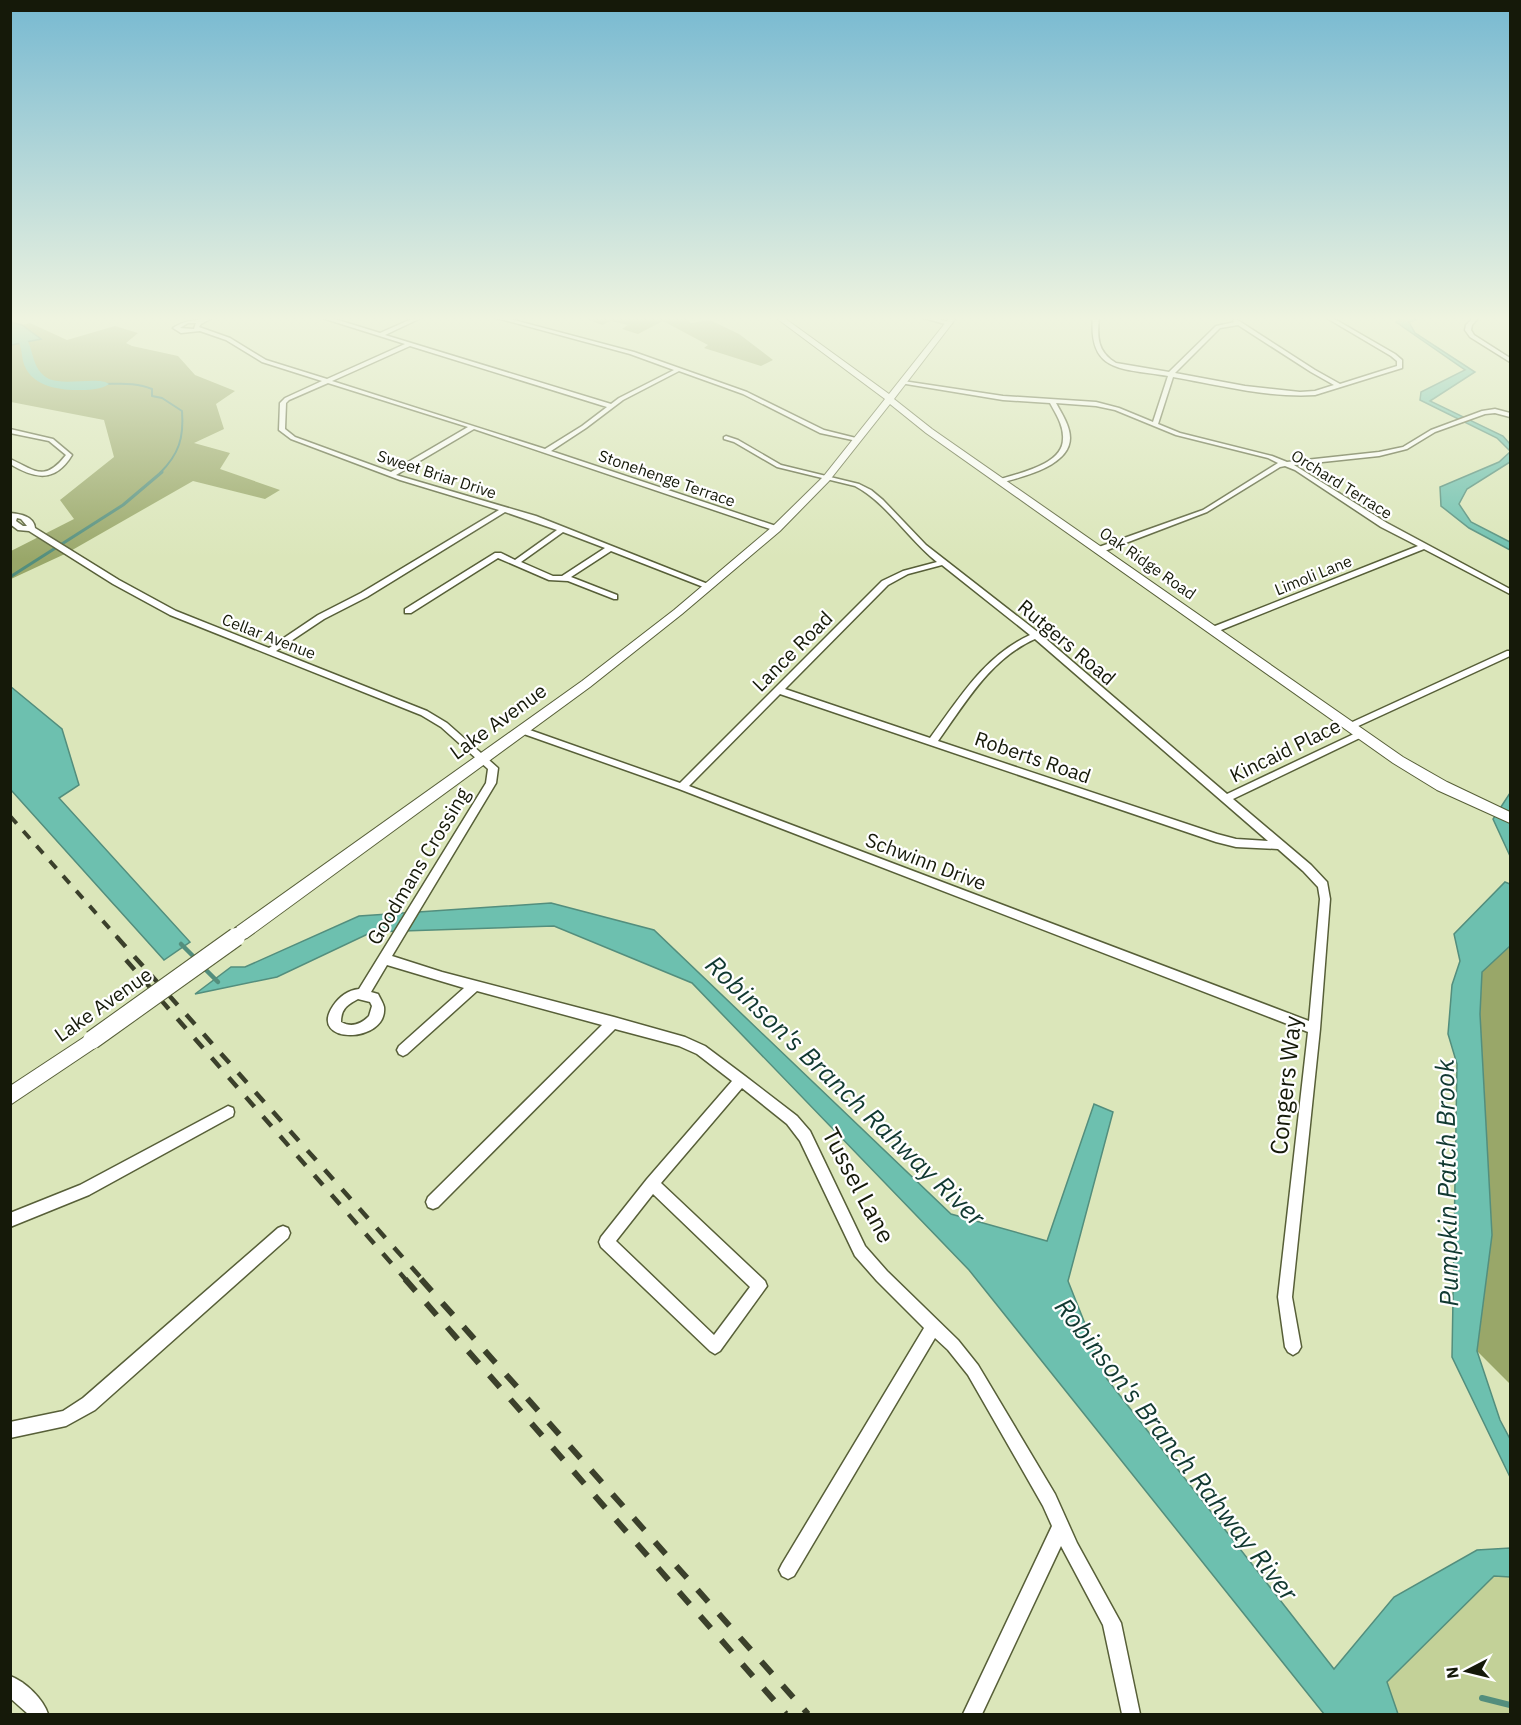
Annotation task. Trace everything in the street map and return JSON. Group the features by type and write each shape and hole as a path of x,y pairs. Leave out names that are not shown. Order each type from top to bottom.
{"main road":[{"name":"Oak Ridge Road","path":"885,398 1000,481 1361,734 1425,777 1510,818"},
{"name":"Lake Avenue","path":"10,1097 524,730 709,586 776,529 826,479 890,398"}],"street":[{"name":"Sweet Briar Drive","path":"292,398 285,401 282,430 293,438 391,475 505,509 562,529 709,586"},
{"name":"Stonehenge Terrace","path":"379,398 776,529"},
{"path":"583,398 611,406"},
{"path":"545,452 627,398"},
{"path":"754,398 822,432 857,439"},
{"name":"Orchard Terrace","path":"1000,398 1103,405 1194,439 1270,457 1285,463 1360,511 1423,547 1510,592"},
{"path":"1155,425 1164,398"},
{"path":"1000,481 1054,460 1067,448 1069,440 1067,431 1052,401"},
{"path":"1099,550 1205,511 1269,468 1285,463 1365,457 1393,451 1416,443 1433,431 1471,417 1491,411 1510,415"},
{"path":"391,475 473,427"},
{"path":"10,430 51,440 69,455 50,473 40,476 35,476 10,461"},
{"name":"Rutgers Road","path":"726,438 736,441 779,466 857,485 869,491 923,547 1036,635 1280,846"},
{"path":"270,651 321,617 364,595 505,509"},
{"name":"Cellar Avenue","path":"12,516 12,522 21,528 31,529 173,613 424,714 444,725 483,759"},
{"path":"518,561 562,529"},
{"name":"Limoli Lane","path":"1213,630 1423,547"},
{"path":"563,579 610,548"},
{"path":"408,611 498,555 518,561 552,578 569,579 614,597"},
{"name":"Lance Road","path":"682,787 885,583 913,569 942,563"},
{"path":"932,742 994,660 1017,642 1036,635"},
{"path":"1351,726 1510,653"},
{"name":"Roberts Road","path":"778,690 1216,838 1236,843 1280,846"},
{"name":"Schwinn Drive","path":"524,730 682,787 1314,1029"},
{"name":"Kincaid Place","path":"1226,799 1361,734"},
{"name":"Goodmans Crossing","path":"363,994 491,783 494,768 483,759"},
{"name":"Congers Way","path":"1280,846 1317,877 1325,892 1314,1029 1285,1297 1293,1347"},
{"name":"Tussel Lane","path":"385,959 475,986 681,1041 701,1050 792,1120 805,1136 860,1251 882,1276 953,1345 972,1370 1049,1500 1112,1623 1131,1714"},
{"path":"404,1050 475,986"},
{"path":"433,1202 614,1022"},
{"path":"652,1184 760,1286 715,1346 606,1242 652,1184 741,1080"},
{"path":"10,1220 84,1190 228,1112"},
{"path":"10,1430 66,1418 89,1404 283,1233"},
{"path":"788,1570 934,1326"},
{"path":"972,1714 1061,1526"},
{"path":"10,1685 34,1706 39,1714"}],"green space":[{"path":"11,398 226,398 216,404 224,429 194,443 230,453 220,469 280,490 265,499 193,481 67,553 11,579 11,551 74,519 60,500 114,457 104,420 11,402"},
{"path":"1510,946 1510,1384 1477,1351 1492,1235 1480,1014 1482,972"},
{"path":"1494,1576 1510,1577 1510,1714 1398,1714 1387,1683"}],"water":[{"path":"1420,398 1435,398 1430,401 1503,436 1510,444 1510,451 1497,438 1420,400"},
{"path":"1510,452 1510,462 1467,489 1459,504 1471,522 1510,542 1510,550 1469,528 1441,506 1440,487 1499,462"},
{"path":"10,686 62,729 79,785 59,798 190,942 164,960 11,790"},
{"path":"1510,793 1510,856 1493,819"},
{"path":"1505,882 1510,884 1510,946 1482,972 1480,1014 1492,1235 1477,1351 1500,1420 1510,1439 1510,1477 1452,1357 1457,1064 1448,1034 1452,985 1460,961 1454,934"},
{"path":"551,903 654,930 951,1214 1047,1241 1094,1104 1113,1112 1068,1281 1107,1379 1334,1669 1394,1597 1477,1550 1510,1548 1510,1577 1494,1576 1387,1682 1398,1714 1324,1714 969,1270 692,983 554,926 372,932 277,977 195,994 231,967 245,967 359,916"}],"waterway":[{"name":"Robinson's Branch Rahway River","path":"160,398 182,411 179,445 172,459 160,473"},
{"name":"Robinson's Branch Rahway River","path":"10,577 123,505 162,472"},
{"name":"Robinson's Branch Rahway River","path":"181,944 197,960"},
{"name":"Robinson's Branch Rahway River","path":"204,968 218,982"},
{"path":"1482,1698 1510,1705"}],"railway":[{"path":"10,816 118,938"},
{"path":"117,937 423,1280"},
{"path":"126,960 406,1280"},
{"path":"405,1279 786,1714"},
{"path":"421,1279 808,1714"}],"water label":[{"name":"Pumpkin Patch Brook","path":"1446,1183"}]}
